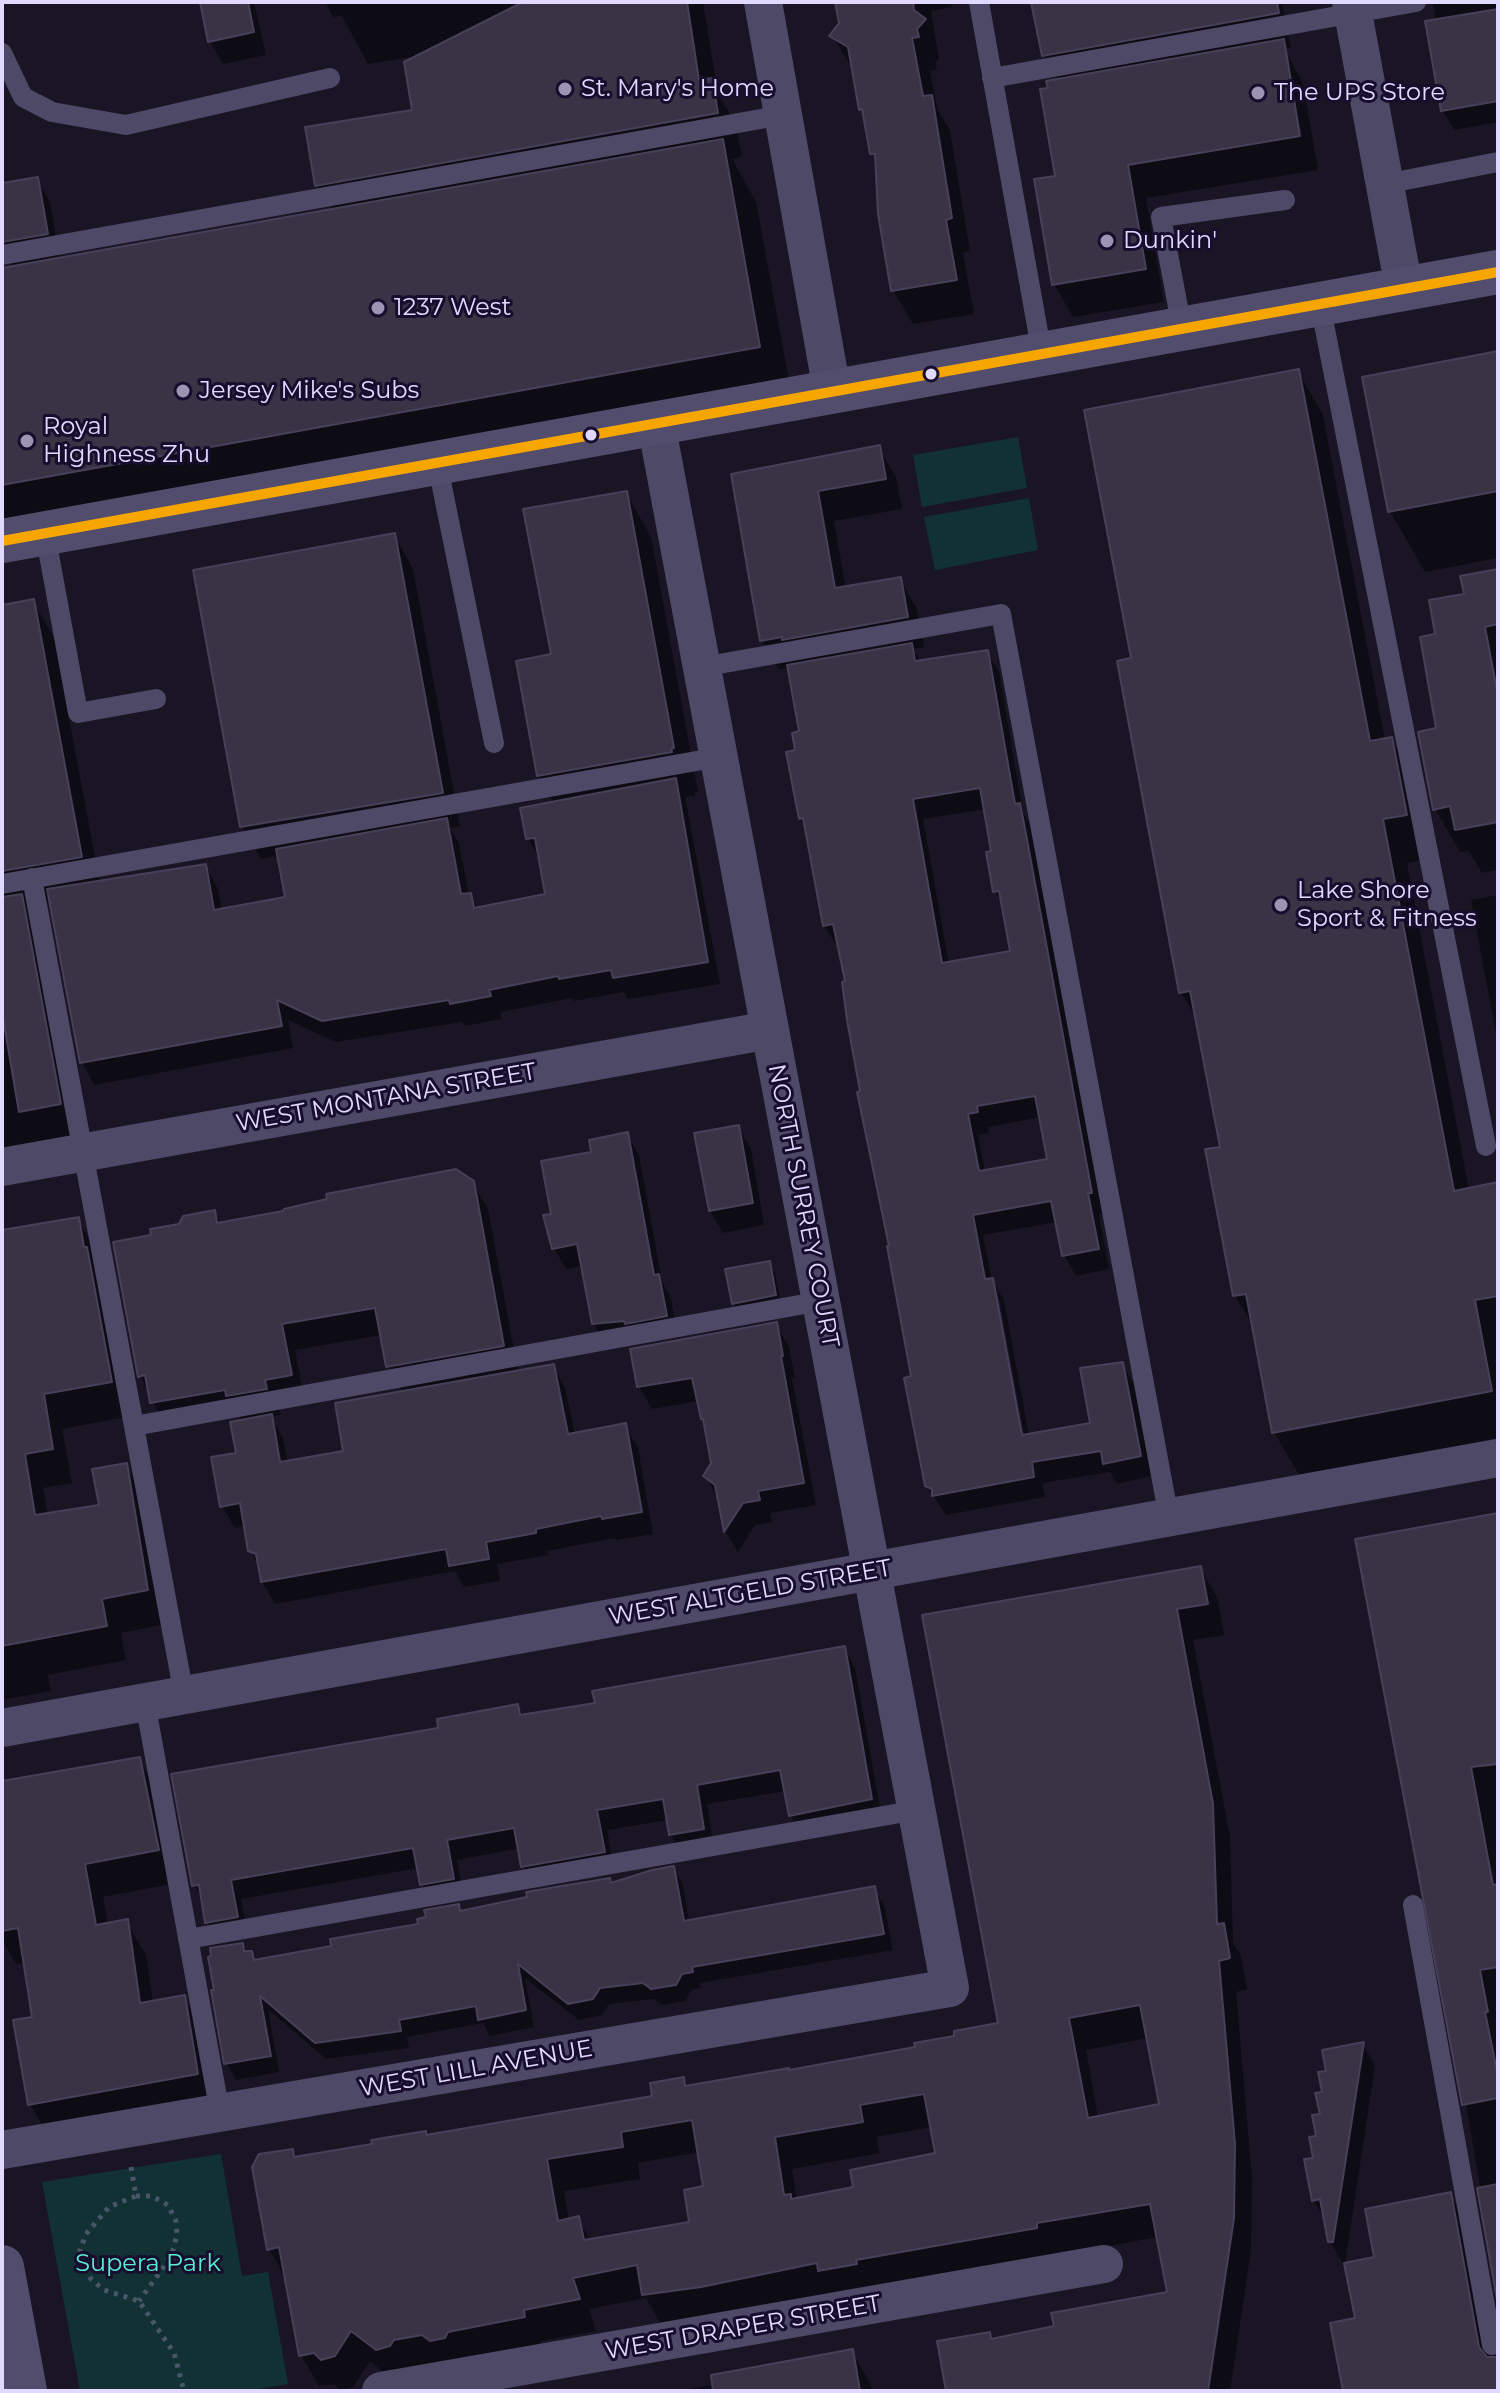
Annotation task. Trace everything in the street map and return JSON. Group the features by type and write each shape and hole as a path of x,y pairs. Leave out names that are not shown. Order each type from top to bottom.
{"main road":[{"path":"2,541 1498,272"},
{"path":"2,2267 7,2318 25,2391"}],"street":[{"path":"763,2 832,391"},
{"path":"1352,8 1404,288"},
{"name":"NORTH SURREY COURT","path":"656,423 950,1988"},
{"name":"WEST MONTANA STREET","path":"2,1167 770,1030"},
{"name":"WEST ALTGELD STREET","path":"2,1728 1498,1458"},
{"name":"WEST LILL AVENUE","path":"2,2150 950,1988"},
{"name":"WEST DRAPER STREET","path":"381,2391 1104,2264"}],"lane":[{"path":"979,2 1042,354"},
{"path":"992,78 1352,8 1416,2"},
{"path":"2,53 23,97 52,112 126,125 330,78"},
{"path":"2,255 783,115"},
{"path":"1385,184 1498,162"},
{"path":"1182,328 1161,217 1285,200"},
{"path":"1320,304 1486,1146"},
{"path":"437,462 494,743"},
{"path":"45,533 78,713 156,699"},
{"path":"702,667 1001,614 1169,1518"},
{"path":"2,884 719,757"},
{"path":"32,878 184,1695"},
{"path":"134,1426 821,1301"},
{"path":"145,1702 220,2113"},
{"path":"188,1939 917,1810"},
{"path":"1413,1905 1492,2345 1498,2344"}],"path":[{"path":"129,2159 136,2196"},
{"path":"139,2301 163,2268 177,2234 176,2221 168,2205 152,2196 136,2196 109,2207 86,2234 80,2250 83,2265 91,2279 104,2290 139,2301 174,2353 184,2391"}],"green space":[{"path":"1018,437 1027,488 922,507 913,455"},
{"path":"1029,498 1038,550 935,570 924,517"},
{"name":"Supera Park","path":"221,2154 242,2276 268,2272 288,2384 246,2391 80,2391 42,2182"}],"building":[{"path":"200,2 248,2 254,32 208,42"},
{"name":"St. Mary's Home","path":"523,2 687,2 699,80 712,78 718,113 315,186 305,127 412,110 404,62"},
{"path":"835,2 913,2 914,10 926,19 917,29 919,37 912,38 923,96 932,95 952,218 946,220 957,280 891,291 878,214 875,154 870,154 848,47 829,36 839,23"},
{"path":"1031,2 1277,2 1279,13 1042,56"},
{"path":"1498,9 1498,101 1441,111 1425,21"},
{"path":"1284,39 1300,136 1128,165 1146,269 1052,285 1034,179 1055,176 1040,89 1048,88 1046,81"},
{"name":"1237 West","path":"723,139 760,347 2,485 2,268"},
{"path":"38,177 48,234 2,242 2,183"},
{"path":"1498,351 1498,491 1388,512 1362,377"},
{"name":"Lake Shore Sport & Fitness","path":"1299,369 1370,741 1392,737 1407,815 1383,819 1454,1191 1498,1182 1498,1296 1475,1300 1492,1391 1272,1433 1246,1294 1233,1296 1205,1149 1220,1147 1190,991 1179,993 1117,661 1131,658 1084,410"},
{"path":"880,445 886,479 818,491 835,588 901,577 908,617 782,640 782,637 760,641 731,474"},
{"path":"627,491 674,748 672,752 537,776 516,661 551,654 523,509"},
{"path":"395,533 443,793 240,827 193,570"},
{"path":"1498,569 1498,624 1485,627 1498,696 1498,822 1455,830 1450,806 1433,810 1418,732 1436,728 1420,637 1435,634 1429,600 1464,594 1460,576"},
{"path":"34,599 82,857 2,871 2,605"},
{"path":"912,643 915,661 988,650 1015,804 1020,803 1026,834 1092,1193 1088,1193 1099,1249 1062,1256 1051,1201 973,1215 985,1279 993,1278 1022,1435 1090,1423 1080,1368 1123,1362 1141,1456 1103,1464 1101,1451 1032,1462 1034,1477 932,1496 932,1489 925,1486 904,1378 911,1376 889,1246 857,1092 860,1091 842,982 845,981 833,924 823,926 803,818 799,819 786,752 795,750 792,733 799,731 787,665","holes":["980,788 991,851 986,852 993,892 999,891 1010,951 942,963 913,799","1035,1096 1047,1159 979,1171 968,1114 978,1112 977,1106"]},
{"path":"676,778 708,962 613,978 611,970 559,979 558,976 489,990 491,996 450,1004 449,1000 322,1021 277,1000 282,1026 80,1063 47,889 206,864 214,910 285,897 276,849 447,818 461,894 471,893 474,908 545,894 535,838 526,839 520,808"},
{"path":"22,894 61,1104 19,1112 2,1012 2,897"},
{"path":"739,1125 753,1203 709,1211 694,1133"},
{"path":"628,1132 654,1275 659,1274 667,1316 625,1324 624,1321 592,1324 577,1244 552,1249 543,1215 551,1214 541,1161 591,1152 589,1140"},
{"path":"456,1169 474,1181 504,1346 386,1367 375,1308 282,1324 292,1375 265,1380 267,1389 226,1396 225,1390 150,1403 145,1375 138,1377 113,1242 151,1235 150,1229 179,1224 183,1216 215,1210 217,1223 283,1211 327,1199 326,1194"},
{"path":"79,1217 112,1382 44,1394 53,1449 25,1454 35,1515 99,1505 92,1469 127,1463 148,1590 102,1599 107,1626 2,1646 2,1230"},
{"path":"770,1261 776,1295 732,1304 725,1269"},
{"path":"777,1322 804,1483 758,1491 760,1500 743,1503 724,1532 715,1485 703,1476 711,1463 692,1378 637,1387 630,1349"},
{"path":"554,1364 568,1434 626,1423 642,1512 602,1519 601,1516 486,1542 489,1559 449,1566 446,1549 261,1582 256,1554 248,1551 240,1503 220,1507 211,1457 236,1453 230,1422 272,1414 280,1462 343,1451 335,1403"},
{"path":"1498,1513 1498,1764 1471,1767 1493,1885 1498,1884 1498,1967 1480,1970 1498,2076 1498,2098 1462,2105 1355,1539"},
{"path":"1201,1566 1208,1604 1177,1609 1213,1804 1217,1924 1224,1923 1230,1958 1219,1961 1235,2144 1234,2218 1208,2391 946,2391 937,2341 990,2332 991,2339 1054,2326 1051,2313 1167,2292 1150,2204 1037,2223 1037,2228 856,2260 857,2264 818,2271 817,2263 701,2287 642,2295 637,2265 573,2278 580,2299 524,2310 525,2317 448,2332 445,2338 430,2341 422,2335 394,2340 390,2346 376,2350 351,2331 335,2356 321,2360 314,2353 299,2356 279,2247 267,2250 252,2167 259,2154 293,2149 294,2157 372,2144 371,2140 426,2131 426,2135 652,2096 650,2083 684,2077 685,2086 789,2070 915,2047 914,2043 954,2036 954,2031 998,2023 922,1615","holes":["1140,2005 1159,2104 1088,2118 1069,2018","924,2094 935,2153 850,2170 853,2187 791,2199 791,2194 784,2195 775,2137 863,2122 860,2105","692,2120 703,2186 684,2190 689,2222 584,2240 579,2216 558,2221 547,2159 623,2147 621,2132"]},
{"path":"845,1646 872,1799 789,1816 780,1770 697,1785 704,1829 669,1835 663,1799 597,1810 605,1852 521,1867 514,1828 447,1840 454,1879 420,1885 413,1848 231,1880 238,1917 205,1923 199,1885 192,1886 171,1774 438,1728 437,1719 518,1704 520,1715 595,1703 592,1691"},
{"path":"140,1757 159,1850 85,1864 96,1925 128,1919 140,2003 185,1995 198,2074 28,2105 13,2020 32,2017 18,1928 2,1931 2,1781"},
{"path":"674,1866 684,1921 875,1886 884,1934 692,1967 693,1972 682,1974 676,1985 651,1989 643,1983 600,1988 593,1999 568,2004 518,1964 526,2010 478,2020 476,2006 399,2020 401,2031 315,2043 260,1996 271,2056 224,2064 211,1990 214,1990 208,1957 211,1956 210,1948 243,1943 244,1951 252,1951 254,1960 331,1946 330,1939 418,1924 417,1919 426,1917 424,1910 459,1904 460,1911 527,1897 526,1892 610,1878 611,1883"},
{"path":"1364,2042 1333,2242 1328,2242 1320,2199 1312,2201 1304,2159 1313,2158 1309,2137 1316,2136 1312,2115 1320,2114 1315,2093 1322,2092 1318,2072 1326,2071 1322,2050"},
{"path":"1498,2184 1498,2305 1477,2188"},
{"path":"1451,2192 1479,2347 1487,2357 1498,2357 1498,2391 1343,2391 1330,2323 1355,2318 1344,2263 1374,2257 1365,2209"},
{"path":"853,2349 860,2391 713,2391 711,2375"}],"transit line":[{"path":"2,541 1498,272"}],"place":[{"name":"St. Mary's Home","path":"565,89"},
{"name":"The UPS Store","path":"1258,93"},
{"name":"Dunkin'","path":"1107,241"},
{"name":"1237 West","path":"378,308"},
{"name":"Jersey Mike's Subs","path":"183,391"},
{"name":"Royal Highness Zhu","path":"27,441"},
{"name":"Lake Shore Sport & Fitness","path":"1281,905"}]}
